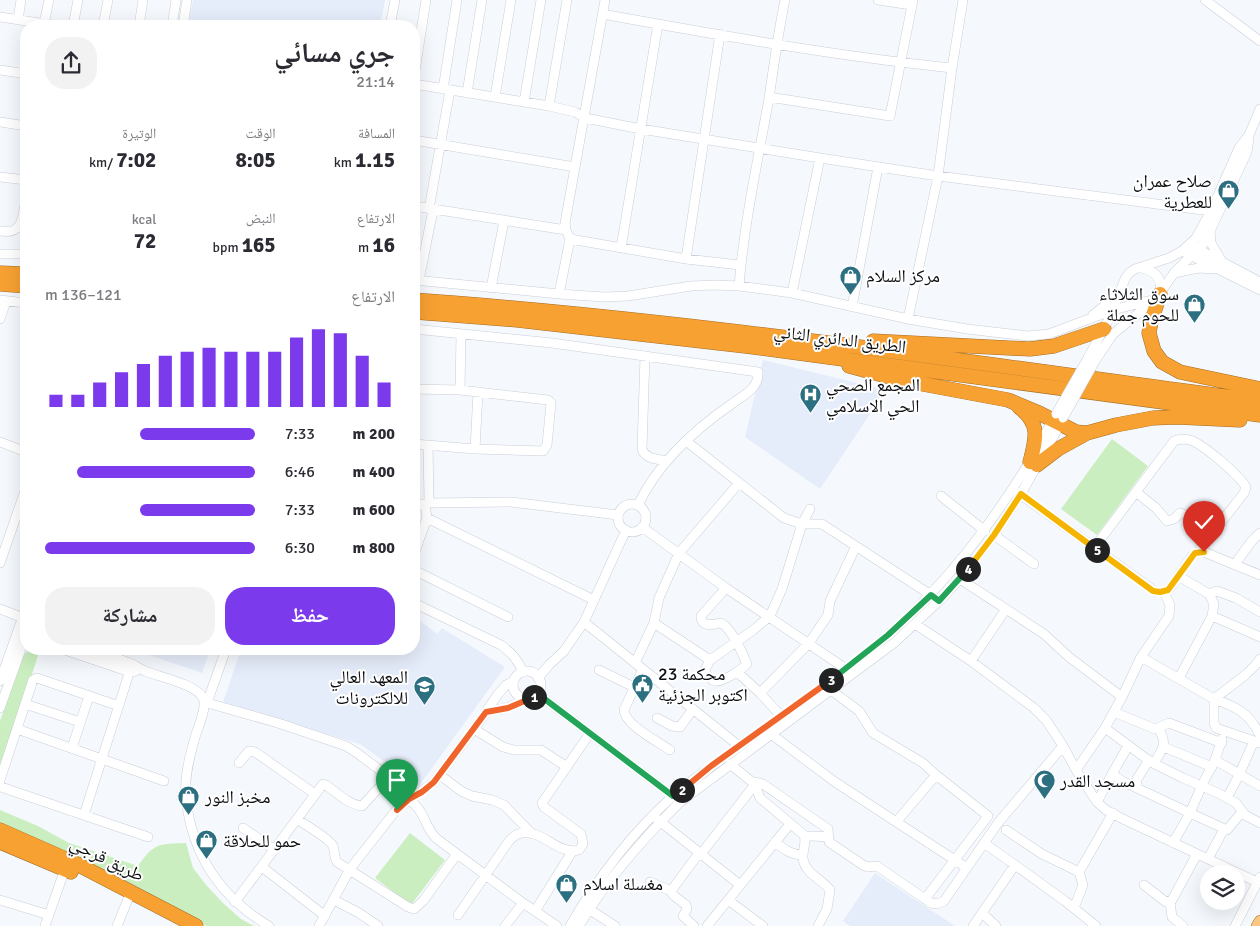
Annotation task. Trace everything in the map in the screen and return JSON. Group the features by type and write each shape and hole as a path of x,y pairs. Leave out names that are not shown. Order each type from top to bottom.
{"highway":[{"path":"0,273 20,274"},
{"path":"0,284 20,286"},
{"path":"1158,297 1150,322 1149,333 1154,351 1162,362 1180,372 1260,388"},
{"name":"الطريق الدائري الثاني","path":"420,301 611,318 810,341 1260,401"},
{"name":"الطريق الدائري الثاني","path":"420,312 517,320 745,346 1260,415"},
{"path":"810,341 845,339 1030,349 1063,344 1098,323"},
{"path":"812,356 901,380 1008,400 1058,419 1076,432 1087,433"},
{"path":"1008,400 1021,408 1034,425 1036,435 1034,464"},
{"path":"1034,464 1058,448 1087,433 1116,425 1153,418 1176,417 1260,421"},
{"name":"طريق قرجي","path":"0,830 77,864 196,926"},
{"name":"طريق قرجي","path":"0,842 65,869 128,899 176,926"}],"main road":[{"path":"1257,926 1260,921"}],"street":[{"path":"0,17 18,20 22,0"},
{"path":"45,20 49,0"},
{"path":"74,20 78,0"},
{"path":"104,20 108,0"},
{"path":"140,20 143,0"},
{"path":"173,20 176,0"},
{"path":"184,20 187,0"},
{"path":"391,20 395,0"},
{"path":"420,38 426,0"},
{"path":"420,261 442,144 457,0"},
{"path":"467,93 482,0"},
{"path":"495,97 511,0"},
{"path":"524,102 541,0"},
{"path":"550,106 567,0"},
{"path":"559,294 568,234 565,223 605,0"},
{"path":"739,286 740,265 769,97 776,44 785,0"},
{"path":"769,97 887,117 891,114 913,3 878,0"},
{"path":"908,319 938,176 963,0"},
{"path":"1205,0 1260,41"},
{"path":"602,14 776,44 902,63 952,68"},
{"path":"621,248 658,24"},
{"path":"686,259 720,34"},
{"path":"0,70 20,73"},
{"path":"420,85 550,106 575,112 585,118 641,129 820,158 938,176 1215,212"},
{"path":"1260,109 1249,135 1239,148 1215,212 1210,231 1211,243 1221,266 1260,290"},
{"path":"0,122 20,125"},
{"path":"420,141 575,167"},
{"path":"792,294 820,158"},
{"path":"852,307 878,167"},
{"path":"0,176 20,179"},
{"path":"420,207 568,234 621,248 686,259 740,265"},
{"path":"1113,310 1129,273 1182,251 1215,212"},
{"path":"491,288 504,221"},
{"path":"0,231 15,231 20,226"},
{"path":"656,819 894,643 960,579 994,535 1021,494 1034,464 1092,359 1113,334 1158,297 1174,273 1195,253 1210,231"},
{"path":"1189,245 1195,253"},
{"path":"1182,251 1195,253 1260,282"},
{"path":"0,254 20,254"},
{"path":"1174,273 1221,266"},
{"path":"1142,267 1156,274 1162,284 1158,297"},
{"path":"420,280 559,294 620,296 691,286 739,286 792,294 908,319 967,329 1033,336 1098,323 1113,310 1158,297"},
{"path":"1092,359 1098,323 1120,294"},
{"path":"0,319 3,300 20,301"},
{"path":"420,330 552,343 758,372 756,382 750,391 715,415 667,460 649,483 638,505"},
{"path":"460,390 461,334"},
{"path":"645,356 643,454 647,457 667,460"},
{"path":"420,389 460,390 548,400 552,403 547,445 543,451 475,449 420,444"},
{"path":"475,449 478,392"},
{"path":"1013,488 1094,548 1153,591 1164,592 1170,588 1192,556 1198,552 1244,494 1246,487 1230,468 1193,441 1179,439 1174,441 1094,548"},
{"path":"686,441 784,518 802,524 822,524 939,601"},
{"path":"0,442 20,450"},
{"path":"420,537 427,518 428,445"},
{"path":"570,926 620,868 673,796 846,668 888,635 931,595 985,531 1013,488 1034,464"},
{"path":"635,663 654,624 659,598 680,553 739,483"},
{"path":"1136,492 1156,508 1167,521 1174,519 1180,514 1186,515 1210,536"},
{"path":"941,496 985,531"},
{"path":"420,505 511,502 618,515"},
{"path":"627,504 638,505 645,513 642,527 633,532 626,530 618,522 618,515 627,504"},
{"path":"0,563 20,505"},
{"path":"726,588 700,619 710,625 720,622 724,624 736,643 747,663 746,666 737,672 718,682 714,681 704,672 705,668 710,660 736,643 770,616 788,571 802,524 810,509"},
{"path":"427,518 594,600"},
{"path":"642,527 726,588 846,668"},
{"path":"538,678 564,651 584,622 626,530"},
{"path":"1235,564 1260,533"},
{"path":"994,535 1034,564"},
{"path":"760,693 809,643 828,615 830,601 856,546"},
{"path":"1198,552 1204,552 1260,575"},
{"path":"420,573 508,618"},
{"path":"1178,576 1209,594 1214,604 1212,616 1179,678"},
{"path":"960,579 1044,634 1069,657 1122,697"},
{"path":"1209,594 1217,591 1230,595 1260,612"},
{"path":"1076,770 1114,712 1141,657 1169,616 1170,605 1164,592"},
{"path":"420,606 501,645 515,657 523,672"},
{"path":"0,609 20,624"},
{"path":"971,661 1006,609"},
{"path":"1212,616 1260,637"},
{"path":"584,622 739,746"},
{"path":"654,624 710,660"},
{"path":"915,624 971,661 1034,708 1046,720 1097,802 1113,813 1173,843 1259,879 1235,926"},
{"path":"0,681 20,636"},
{"path":"0,708 20,640"},
{"path":"84,655 172,680 195,690 206,702 278,722 346,746 358,753 388,778 409,799 423,814 428,830 485,875 557,926"},
{"path":"102,655 131,668"},
{"path":"224,655 194,739 188,766 186,796 195,840 216,879 235,902 252,916 269,926"},
{"path":"1141,657 1214,699 1236,708 1248,716 1258,739"},
{"path":"1214,699 1252,670 1260,659"},
{"path":"84,815 131,668"},
{"path":"643,669 624,710 624,716 633,725 670,750"},
{"path":"599,670 634,687"},
{"path":"319,926 350,869 397,810 409,799 422,792 440,775 502,689 523,672 532,672 538,678 541,686 538,694 531,699 526,699 508,708 486,712"},
{"path":"737,672 781,716"},
{"path":"0,780 31,683 37,678 119,706"},
{"path":"514,681 515,693 526,699"},
{"path":"831,690 859,711 873,733 923,764 988,816 925,899"},
{"path":"538,694 673,796"},
{"path":"72,748 89,696"},
{"path":"1214,699 1214,723 1216,728 1223,732 1258,739"},
{"path":"25,704 80,722"},
{"path":"657,718 672,726 680,727 693,709"},
{"path":"1114,712 1151,728 1158,728 1169,723 1222,743"},
{"path":"474,728 502,747 514,750 541,750 567,767"},
{"path":"1104,728 1152,762 1236,803 1241,812 1260,823"},
{"path":"1136,787 1138,779 1164,747 1163,736 1158,728"},
{"path":"17,729 164,781"},
{"path":"1173,843 1190,813 1213,764 1222,743 1223,732"},
{"path":"440,775 461,791 504,805 532,834 572,852 579,850 583,844 581,834 544,807 542,803 590,733"},
{"path":"771,734 835,782 967,868"},
{"path":"1227,798 1258,739"},
{"path":"730,764 751,781 763,784 828,829 830,843 863,865 868,867 877,866 925,899 934,904 940,904 944,901 998,823 1063,746"},
{"path":"1097,802 1128,746"},
{"path":"1164,747 1213,764 1260,786"},
{"path":"239,763 249,751 255,752 315,794"},
{"path":"1112,774 1122,781 1224,829 1229,829 1241,812"},
{"path":"897,821 936,775"},
{"path":"235,902 321,786 326,785 349,802 356,806 362,806 388,778"},
{"path":"757,783 760,798 805,837 803,855 808,871 830,890 828,909 818,926"},
{"path":"672,891 757,783"},
{"path":"0,785 148,837"},
{"path":"707,926 775,842 788,822 795,806"},
{"path":"1079,872 1113,813"},
{"path":"297,819 331,843 335,861 414,909 423,901 457,854"},
{"path":"656,819 740,886"},
{"path":"243,828 275,850"},
{"path":"1208,859 1224,829"},
{"path":"1006,830 1042,854 1079,872 1083,885 1074,908"},
{"path":"458,915 508,841 518,834 532,834"},
{"path":"805,837 812,835 828,836"},
{"path":"775,842 787,852 803,855"},
{"path":"984,843 1096,926"},
{"path":"535,911 572,852"},
{"path":"1183,926 1172,917 1170,902 1197,854"},
{"path":"973,926 1015,865"},
{"path":"262,867 325,916"},
{"path":"45,926 65,869"},
{"path":"650,882 672,891 673,895 686,905 684,917 694,926"},
{"path":"1144,885 1166,902 1170,902"},
{"path":"117,926 128,899"},
{"path":"0,900 49,915"},
{"path":"334,900 359,913 378,926"},
{"path":"728,900 762,926"},
{"path":"505,926 523,903"},
{"path":"580,926 586,907"},
{"path":"586,907 615,926"},
{"path":"982,913 996,926"}],"shaded area":[{"path":"193,0 385,0 381,20 189,20"},
{"name":"المجمع الصحي الحي الاسلامي","path":"763,360 886,390 820,489 745,437"},
{"path":"420,621 437,634 442,628 505,667 419,786 360,744 223,702 239,655 420,655"},
{"path":"149,655 208,655 202,673"},
{"path":"875,873 955,926 850,926 843,921"}],"green space":[{"path":"1112,439 1148,466 1097,535 1061,509"},
{"path":"38,655 12,738 0,769 0,721 23,656"},
{"path":"0,810 38,826 69,843 138,866 148,853 158,846 186,843 193,868 207,886 241,919 254,926 207,926 0,825"},
{"path":"410,833 445,860 411,905 375,878"}],"place":[{"name":"صلاح عمران للعطرية","path":"1228,210"},
{"name":"مركز السلام","path":"850,295"},
{"name":"سوق الثلاثاء للحوم جملة","path":"1195,323"},
{"name":"المجمع الصحي الحي الاسلامي","path":"810,414"},
{"name":"محكمة 23 اكتوبر الجزئية","path":"642,703"},
{"name":"المعهد العالي للالكترونات","path":"424,706"},
{"name":"مسجد القدر","path":"1044,800"},
{"name":"مخبز النور","path":"189,816"},
{"name":"حمو للحلاقة","path":"207,860"},
{"name":"مغسلة اسلام","path":"567,903"}],"route":[{"path":"397,810 409,799 422,792 434,782 486,712 508,708 526,699 531,699 538,694 673,796 711,766 857,660 888,635 931,595 939,601 960,579 994,535 1021,494 1156,592 1168,590 1195,553 1204,552"}]}
